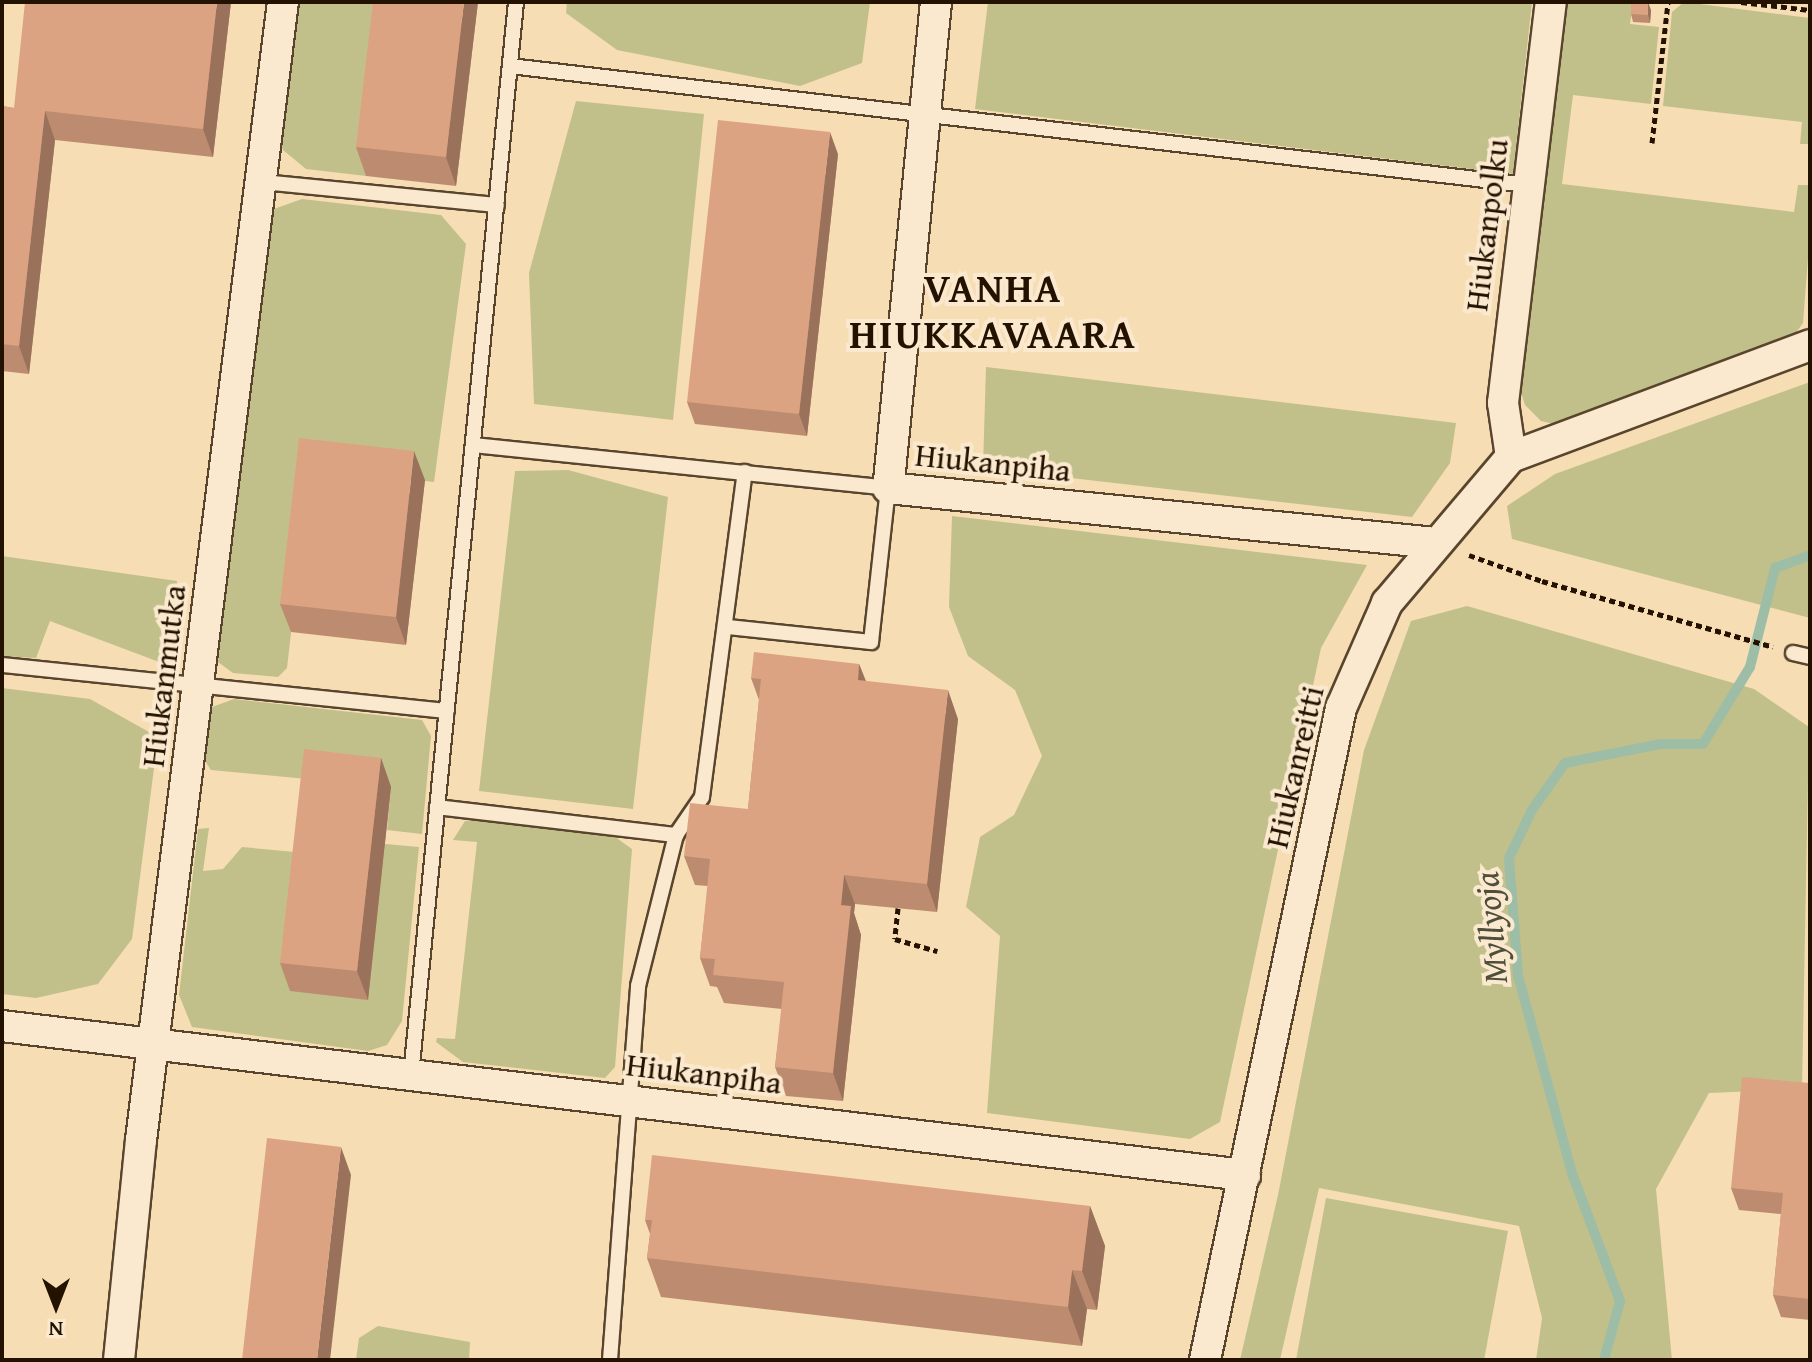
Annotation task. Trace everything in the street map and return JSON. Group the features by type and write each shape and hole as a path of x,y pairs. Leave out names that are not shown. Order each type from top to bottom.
{"street":[{"name":"Hiukanmutka","path":"119,1360 154,1044 283,2"},
{"name":"Hiukanpiha","path":"936,2 928,113 888,488 1435,543"},
{"name":"Hiukanpolku","path":"1511,457 1503,403 1551,2"},
{"name":"Hiukanreitti","path":"1205,1360 1341,708 1387,603 1511,457 1810,345"},
{"name":"Hiukanpiha","path":"2,1026 1245,1175"}],"lane":[{"path":"411,1075 516,2"},
{"path":"510,66 1527,185"},
{"path":"262,182 497,205"},
{"path":"473,445 888,488 871,642 728,627"},
{"path":"610,1360 638,986 676,835 702,797 728,627 745,472"},
{"path":"1793,653 1810,657"},
{"path":"2,665 447,711"},
{"path":"437,807 676,835"}],"path":[{"path":"1652,143 1668,2"},
{"path":"1741,2 1810,10"},
{"path":"1435,543 1542,581 1744,638"},
{"path":"898,908 895,939 937,951"}],"shaded area":[{"path":"295,2 386,2 366,176 306,169 283,150 278,136"},
{"path":"567,2 870,2 862,63 800,86 617,50 566,13"},
{"path":"988,2 1532,2 1513,174 975,109"},
{"path":"1561,2 1633,2 1630,24 1659,27 1651,104 1573,95 1562,184 1794,212 1798,185 1809,185 1810,232 1803,323 1795,334 1558,425 1541,421 1525,405 1519,386"},
{"path":"1684,2 1810,18 1810,144 1800,144 1802,122 1663,106 1672,12"},
{"path":"576,101 704,114 673,420 534,404 529,273"},
{"path":"302,199 441,215 466,244 434,482 310,467 287,668 278,677 233,673 218,662 271,210"},
{"path":"986,367 1456,423 1450,463 1412,517 983,468"},
{"path":"1810,382 1810,618 1512,539 1507,506 1555,474"},
{"path":"568,470 668,497 633,809 479,791 515,471"},
{"path":"952,516 1367,565 1321,648 1220,1122 1190,1139 987,1113 1000,936 966,907 980,837 1014,815 1042,756 1015,690 968,656 949,607"},
{"path":"2,556 177,581 170,666 50,621 36,658 2,656"},
{"path":"1467,606 1754,689 1809,727 1802,1089 1709,1093 1656,1189 1672,1360 1536,1360 1542,1318 1519,1226 1319,1188 1280,1360 1240,1360 1278,1195 1364,750 1411,621"},
{"path":"2,688 90,699 158,737 132,939 98,984 36,998 2,994"},
{"path":"234,699 422,720 431,736 422,834 387,830 391,787 211,770 205,761 212,707"},
{"path":"484,819 611,834 632,849 615,1067 605,1078 463,1062 436,1042 437,1038 455,1039 477,842 453,840 465,821"},
{"path":"209,828 203,871 223,869 242,847 306,853 367,1000 385,844 419,847 402,1021 387,1045 368,1051 192,1027 179,995 198,829"},
{"path":"1326,1198 1508,1231 1484,1360 1296,1360"},
{"path":"378,1326 470,1342 469,1360 356,1360 359,1338"}],"building":[{"path":"25,2 217,2 203,129 45,111 19,346 2,344 2,106 14,108"},
{"path":"373,2 464,2 446,157 356,147"},
{"path":"1631,2 1648,2 1648,15 1631,14"},
{"path":"718,120 830,132 799,414 687,402"},
{"path":"299,438 414,451 396,617 280,604"},
{"path":"754,652 859,664 858,680 948,690 927,884 844,875 841,905 851,906 833,1073 775,1067 784,982 713,975 715,959 700,958 710,859 684,856 690,803 748,809 761,679 751,678"},
{"path":"304,749 381,758 357,971 280,963"},
{"path":"1742,1077 1810,1083 1810,1299 1773,1295 1783,1193 1731,1188"},
{"path":"267,1138 341,1147 317,1360 242,1360"},
{"path":"652,1155 1090,1206 1082,1271 1072,1270 1068,1307 647,1258 652,1220 645,1220"}],"waterway":[{"name":"Myllyoja","path":"1604,1360 1620,1301 1572,1173 1518,975 1509,858 1532,810 1565,763 1661,744 1703,744 1750,667 1775,568 1810,555"}],"district":[{"name":"VANHA HIUKKAVAARA","path":"993,311"}]}
